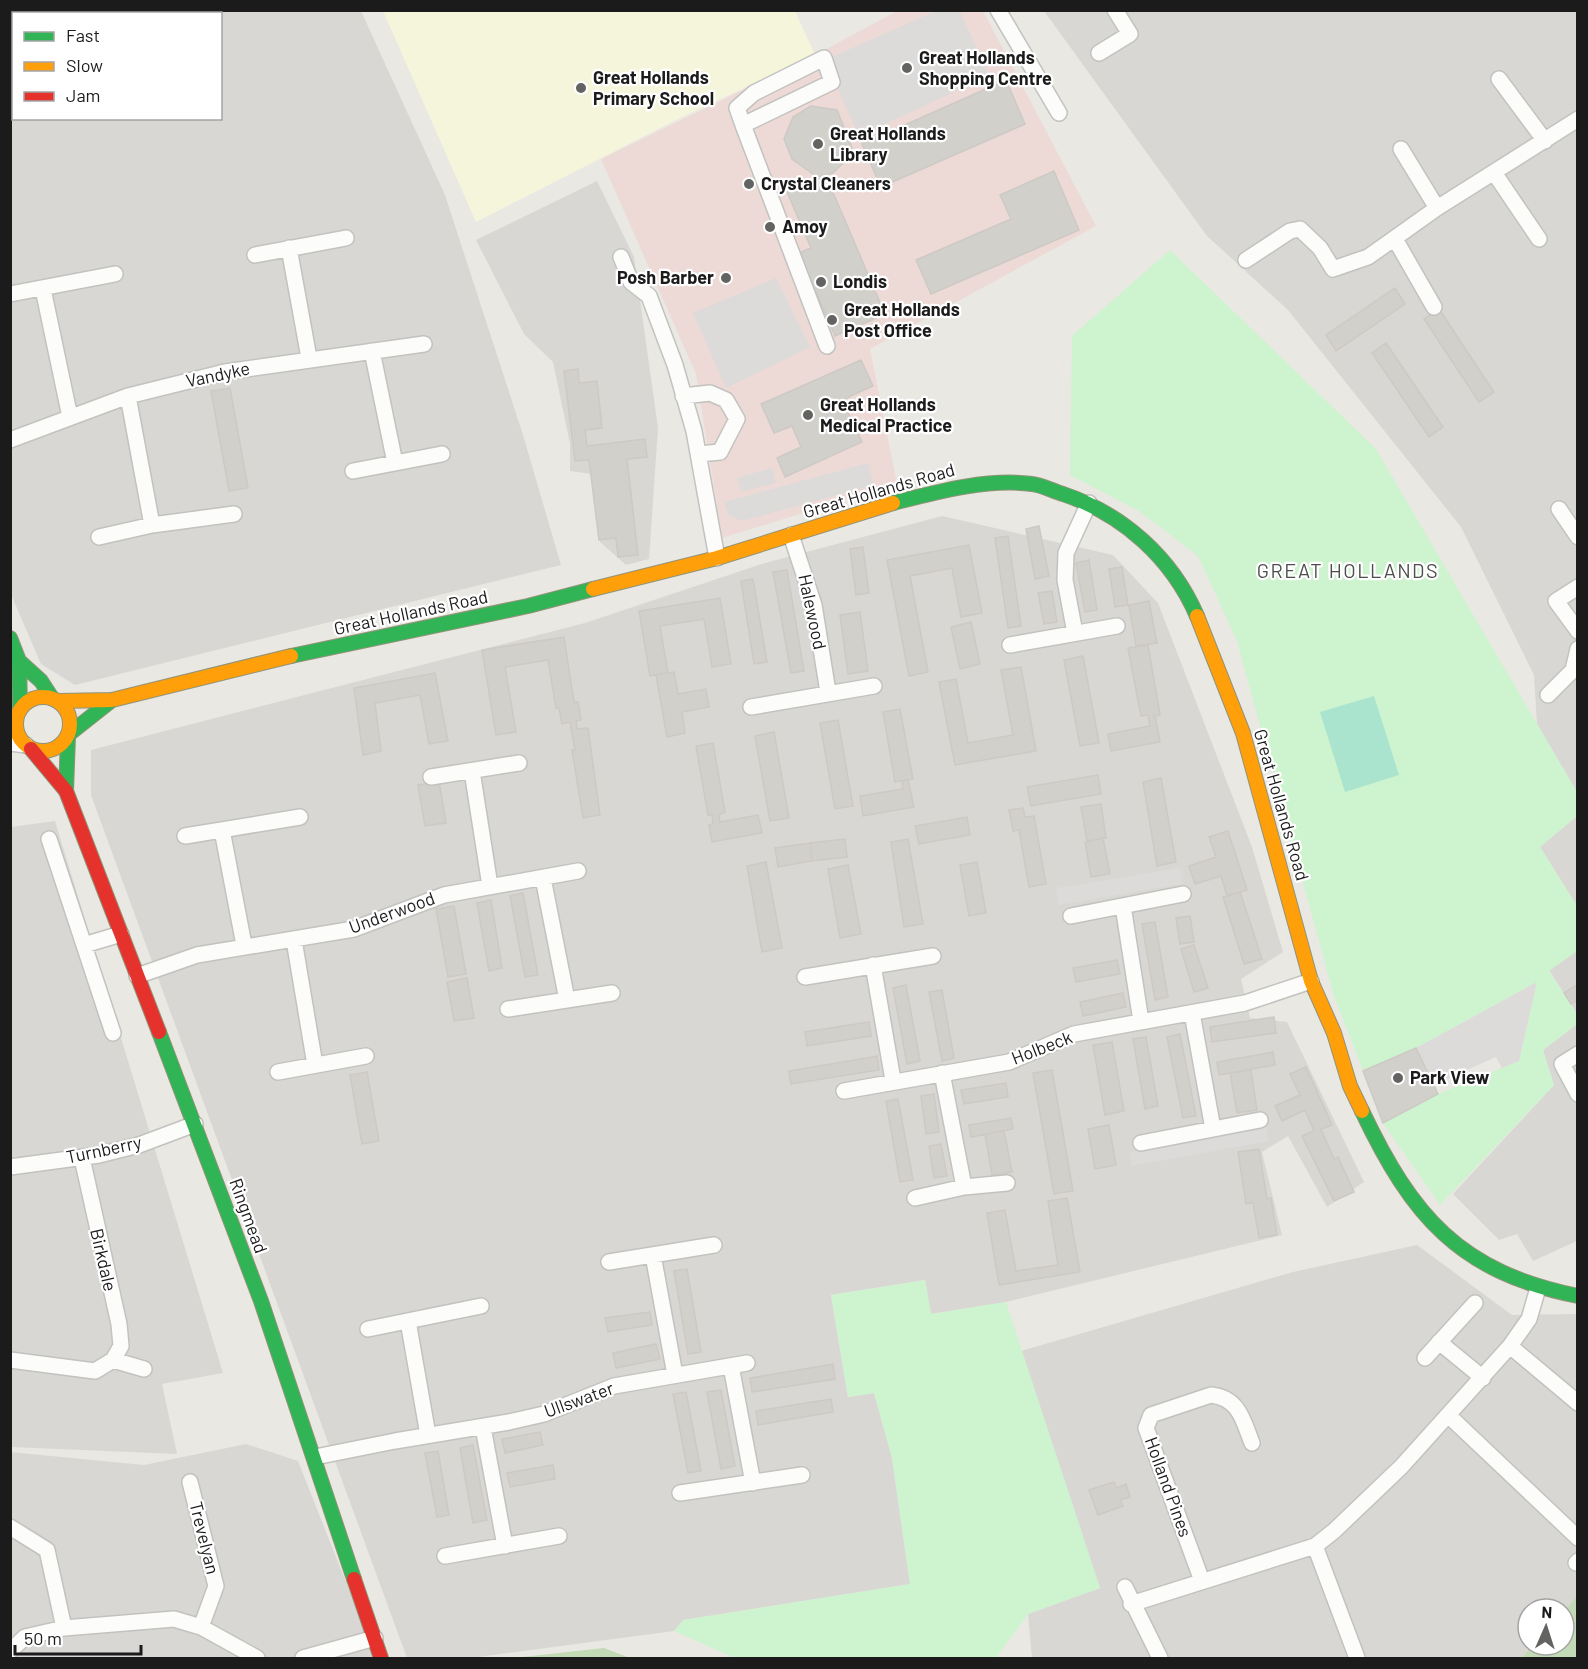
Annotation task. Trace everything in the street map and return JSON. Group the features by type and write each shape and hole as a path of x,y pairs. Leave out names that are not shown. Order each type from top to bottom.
{"street":[{"path":"998,10 1059,113"},
{"path":"1099,53 1130,34 1115,10"},
{"path":"743,125 832,82 824,58 754,93 737,108 743,125 792,259 827,346"},
{"path":"1499,79 1545,141"},
{"path":"1246,260 1290,231 1300,230 1320,248 1333,269 1368,257 1437,208 1495,174 1578,119"},
{"path":"1401,149 1437,208"},
{"path":"1495,174 1539,239"},
{"path":"255,255 346,238"},
{"path":"1395,239 1434,307"},
{"path":"289,248 309,358"},
{"path":"621,257 631,282 649,296 675,365 699,454 717,558"},
{"path":"10,294 115,274"},
{"path":"43,289 70,417"},
{"name":"Vandyke","path":"10,440 128,396 225,372 309,358 424,344"},
{"path":"372,351 395,463"},
{"path":"683,396 710,393 726,400 737,419 720,452 699,454"},
{"path":"128,396 152,525"},
{"path":"353,471 442,454"},
{"name":"Great Hollands Road","path":"55,699 112,700 287,657 528,606 717,558 887,504 958,486 1034,484 1089,503 1121,522 1166,562 1196,613 1243,733 1311,981 1334,1033 1350,1086 1373,1137 1414,1203 1451,1241 1492,1268 1538,1288 1578,1296"},
{"path":"1075,633 1065,580 1066,553 1089,503"},
{"path":"1559,509 1578,537"},
{"path":"99,537 152,525 234,514"},
{"name":"Halewood","path":"791,535 814,605 828,692"},
{"path":"1578,587 1556,601 1578,631"},
{"path":"1010,645 1116,626"},
{"path":"10,638 19,661 16,730 28,747"},
{"path":"1548,695 1574,670 1578,649"},
{"path":"10,743 39,751 56,749 68,735 70,715 41,681 19,661"},
{"path":"751,706 874,686"},
{"path":"16,712 34,698 55,699"},
{"name":"Great Hollands Road","path":"68,735 88,722 112,700"},
{"name":"Ringmead","path":"66,791 68,735"},
{"name":"Ringmead","path":"28,747 66,791 195,1124 315,1457 381,1659"},
{"path":"431,777 519,763"},
{"path":"472,771 490,886"},
{"path":"185,836 300,817"},
{"path":"222,830 244,945"},
{"path":"49,839 113,1033"},
{"name":"Underwood","path":"137,976 197,955 244,945 294,940 354,929 444,895 578,871"},
{"path":"543,878 567,1000"},
{"path":"1071,916 1183,894"},
{"path":"1123,906 1142,1021"},
{"path":"84,945 121,934"},
{"path":"294,940 315,1065"},
{"path":"805,977 933,956"},
{"path":"873,965 893,1080"},
{"name":"Holbeck","path":"844,1090 1009,1062 1074,1034 1245,1003 1311,981"},
{"path":"508,1009 612,993"},
{"path":"1192,1013 1213,1129"},
{"path":"1578,1054 1562,1064 1578,1094"},
{"path":"278,1072 366,1056"},
{"path":"942,1073 964,1187"},
{"path":"1141,1143 1260,1120"},
{"name":"Turnberry","path":"10,1167 82,1158 139,1145 195,1124"},
{"name":"Birkdale","path":"82,1158 119,1324 121,1346 113,1360"},
{"path":"915,1198 964,1187 1007,1183"},
{"path":"609,1262 714,1245"},
{"path":"653,1255 675,1376"},
{"path":"1131,1604 1315,1545 1334,1531 1401,1467 1510,1346 1529,1319 1538,1288"},
{"path":"1425,1358 1475,1303"},
{"path":"368,1329 481,1306"},
{"path":"408,1321 428,1435"},
{"path":"1439,1342 1483,1378"},
{"path":"1510,1346 1578,1403"},
{"path":"10,1360 95,1371 113,1360 144,1369"},
{"name":"Ullswater","path":"315,1457 428,1435 483,1428 544,1414 614,1386 747,1363"},
{"path":"731,1366 753,1483"},
{"name":"Holland Pines","path":"1202,1581 1146,1428 1151,1415 1211,1395 1233,1402 1239,1409 1252,1443"},
{"path":"1448,1415 1578,1538"},
{"path":"483,1428 505,1546"},
{"path":"680,1493 802,1475"},
{"name":"Trevelyan","path":"190,1482 216,1586 201,1627"},
{"path":"10,1527 14,1527 47,1550 64,1629"},
{"path":"445,1556 559,1536"},
{"path":"1315,1545 1357,1659"},
{"path":"1125,1587 1131,1604 1160,1659"},
{"path":"10,1651 25,1637 64,1629 174,1619 201,1627 257,1659"},
{"path":"303,1659 375,1638"}],"shaded area":[{"path":"10,11 361,11 445,195 523,435 561,565 75,685 41,664 10,592"},
{"name":"Great Hollands Primary School","path":"383,11 795,11 815,55 676,120 476,222"},
{"path":"897,11 983,11 1096,226 870,349 897,484 722,538 696,374 601,159 815,55"},
{"name":"Great Hollands Shopping Centre","path":"936,11 960,11 989,76 859,136 825,60"},
{"path":"1044,11 1577,11 1577,792 1537,724 1534,675 1461,527 1288,310 1207,236"},
{"path":"597,181 634,257 658,428 649,559 626,565 600,542 592,474 570,471 570,444 553,362 524,334 476,240"},
{"path":"776,278 810,347 726,388 693,313"},
{"path":"868,463 874,485 742,521 728,515 724,502"},
{"path":"772,468 776,483 741,492 737,478"},
{"path":"942,516 1113,555 1158,603 1252,847 1283,952 1241,979 1250,1018 1287,1022 1364,1182 1327,1207 1288,1136 1262,1152 1282,1235 1006,1302 931,1314 925,1280 831,1295 848,1397 874,1393 892,1458 910,1584 684,1620 674,1631 471,1658 407,1658 91,795 91,750 585,623 765,563"},
{"path":"1577,816 1577,906 1540,847"},
{"path":"55,821 223,1373 162,1384 177,1454 11,1447 11,827"},
{"path":"1180,868 1183,884 1059,905 1056,888"},
{"path":"1577,951 1577,1014 1549,970"},
{"path":"1537,982 1519,1061 1502,1068 1496,1057 1433,1085 1416,1048"},
{"path":"1577,1024 1577,1241 1533,1261 1517,1234 1499,1240 1453,1194 1554,1085 1543,1050"},
{"path":"1266,1128 1269,1141 1132,1166 1130,1152"},
{"path":"1417,1245 1512,1315 1577,1314 1577,1596 1516,1597 1516,1657 1521,1658 1032,1658 1028,1614 1100,1588 1021,1351 1293,1272"},
{"path":"246,1444 298,1461 376,1658 11,1658 10,1452 144,1465"},
{"path":"1576,1597 1577,1658 1521,1658 1576,1657"},
{"path":"604,1648 630,1658 513,1658"}],"green space":[{"path":"1170,250 1376,449 1577,792 1577,816 1540,847 1577,906 1577,951 1549,971 1577,1014 1577,1024 1543,1050 1554,1085 1440,1205 1383,1123 1438,1094 1519,1061 1537,982 1416,1048 1363,1071 1334,996 1237,641 1198,556 1139,511 1070,475 1072,336"},
{"path":"1374,696 1399,775 1345,792 1320,712"},
{"path":"925,1280 931,1314 1006,1302 1100,1588 1028,1614 996,1658 735,1658 674,1631 683,1620 910,1584 892,1458 874,1393 848,1397 831,1295"}],"building":[{"path":"1006,80 1025,124 881,187 862,144"},
{"name":"Great Hollands Library","path":"811,106 837,110 852,148 846,160 833,173 817,177 792,159 784,139 793,117"},
{"path":"1054,171 1079,230 931,294 916,260 1011,219 1000,195"},
{"path":"826,176 885,314 835,336 799,253 811,248 787,192"},
{"path":"1395,288 1405,304 1336,351 1326,335"},
{"path":"1439,309 1494,392 1479,402 1424,319"},
{"path":"1386,343 1443,427 1429,437 1372,353"},
{"name":"Great Hollands Medical Practice","path":"861,360 873,386 842,400 862,442 785,477 777,458 801,447 792,426 774,433 761,404"},
{"path":"578,369 579,383 597,381 602,428 585,430 587,446 645,439 647,457 627,459 638,555 618,557 616,538 599,540 589,460 575,461 564,371"},
{"path":"230,388 248,488 229,491 211,391"},
{"path":"1039,526 1049,576 1035,579 1026,529"},
{"path":"1008,536 1021,626 1008,628 995,538"},
{"path":"969,545 982,613 961,617 952,568 910,576 928,672 909,676 887,560"},
{"path":"863,547 869,593 856,595 850,549"},
{"path":"1089,560 1097,610 1085,612 1076,563"},
{"path":"1122,567 1128,605 1115,607 1109,569"},
{"path":"787,570 804,671 791,673 773,572"},
{"path":"753,579 767,662 754,664 741,581"},
{"path":"1052,591 1057,622 1044,624 1038,593"},
{"path":"720,598 731,664 712,667 704,619 660,626 668,673 650,676 639,611"},
{"path":"1149,601 1157,643 1136,646 1129,605"},
{"path":"860,612 868,671 848,674 840,615"},
{"path":"971,622 980,664 960,669 951,627"},
{"path":"564,637 574,702 578,702 581,720 576,721 577,729 588,728 600,815 583,818 570,722 562,724 559,708 556,708 548,660 505,667 516,732 496,735 482,650"},
{"path":"1148,645 1160,715 1155,716 1160,742 1111,751 1108,734 1150,726 1148,715 1141,716 1128,648"},
{"path":"1083,656 1099,743 1080,746 1064,660"},
{"path":"1021,667 1036,751 955,765 939,682 956,679 968,743 1013,735 1001,670"},
{"path":"674,672 678,694 706,689 709,707 682,712 685,733 667,737 656,675"},
{"path":"435,673 448,741 429,744 420,695 375,703 381,751 363,755 354,688"},
{"path":"900,709 913,779 895,782 883,712"},
{"path":"838,720 853,806 835,809 820,723"},
{"path":"774,732 789,818 770,821 755,736"},
{"path":"713,743 725,812 719,815 720,822 758,815 762,833 712,842 709,825 713,824 712,815 708,815 696,746"},
{"path":"1098,775 1101,794 1031,806 1027,787"},
{"path":"1161,778 1176,862 1157,866 1143,782"},
{"path":"908,780 914,807 863,816 860,796 903,789 902,781"},
{"path":"439,782 446,823 425,826 418,785"},
{"path":"1101,804 1106,838 1087,841 1081,807"},
{"path":"1023,808 1025,817 1034,816 1046,884 1029,887 1019,830 1013,831 1009,810"},
{"path":"967,817 970,835 919,844 915,826"},
{"path":"1228,831 1247,890 1227,896 1221,876 1195,884 1189,866 1216,857 1209,837"},
{"path":"1103,838 1110,874 1091,877 1085,842"},
{"path":"845,839 847,857 812,861 810,843"},
{"path":"908,839 923,924 904,927 891,842"},
{"path":"810,843 812,861 778,867 775,848"},
{"path":"766,862 782,948 762,952 747,866"},
{"path":"977,862 986,913 969,916 960,865"},
{"path":"848,865 861,934 840,938 828,869"},
{"path":"1240,892 1262,959 1244,964 1223,897"},
{"path":"523,893 538,975 525,977 510,896"},
{"path":"491,900 502,968 489,971 477,903"},
{"path":"454,906 466,974 448,977 436,909"},
{"path":"1190,916 1194,942 1180,944 1176,918"},
{"path":"1155,922 1168,997 1155,1000 1142,924"},
{"path":"1194,945 1208,988 1194,992 1181,949"},
{"path":"1117,960 1120,974 1076,982 1073,968"},
{"path":"467,978 474,1018 454,1021 447,982"},
{"path":"1578,984 1578,1000 1571,1004 1564,993"},
{"path":"906,985 920,1061 907,1064 893,988"},
{"path":"942,990 954,1058 942,1061 929,992"},
{"path":"1123,993 1126,1007 1083,1016 1080,1002"},
{"path":"1274,1017 1276,1033 1212,1042 1210,1027"},
{"path":"869,1022 871,1036 807,1046 805,1032"},
{"path":"1180,1034 1196,1116 1183,1118 1167,1037"},
{"path":"1146,1037 1158,1106 1145,1109 1133,1039"},
{"path":"1112,1042 1124,1111 1105,1115 1093,1045"},
{"name":"Park View","path":"1416,1048 1438,1094 1383,1123 1363,1071"},
{"path":"1273,1052 1275,1065 1219,1075 1217,1062"},
{"path":"877,1056 879,1070 791,1084 789,1071"},
{"path":"1306,1067 1332,1125 1321,1129 1334,1159 1338,1157 1354,1192 1334,1201 1302,1136 1314,1131 1305,1110 1282,1121 1275,1106 1300,1095 1290,1074"},
{"path":"1052,1070 1073,1191 1054,1194 1033,1073"},
{"path":"1251,1070 1257,1110 1237,1113 1230,1073"},
{"path":"367,1072 379,1141 362,1144 350,1075"},
{"path":"1006,1083 1008,1097 964,1104 961,1090"},
{"path":"934,1094 939,1132 926,1134 921,1096"},
{"path":"898,1099 913,1180 900,1182 886,1101"},
{"path":"1011,1118 1013,1129 971,1137 969,1125"},
{"path":"1109,1125 1116,1165 1095,1169 1088,1129"},
{"path":"1004,1131 1012,1172 992,1175 985,1134"},
{"path":"941,1144 947,1176 934,1178 929,1146"},
{"path":"1259,1149 1267,1199 1271,1198 1277,1235 1259,1238 1253,1203 1246,1204 1238,1152"},
{"path":"1067,1198 1080,1272 999,1285 987,1213 1005,1210 1016,1271 1058,1265 1048,1201"},
{"path":"687,1269 701,1352 688,1354 674,1271"},
{"path":"650,1312 652,1325 608,1332 605,1318"},
{"path":"656,1344 660,1359 616,1368 613,1353"},
{"path":"833,1364 835,1379 752,1392 750,1378"},
{"path":"721,1390 735,1466 721,1469 707,1392"},
{"path":"686,1392 701,1471 688,1473 673,1394"},
{"path":"831,1399 833,1412 758,1425 756,1411"},
{"path":"540,1432 543,1445 505,1453 502,1439"},
{"path":"473,1445 487,1520 473,1523 460,1448"},
{"path":"438,1451 449,1515 437,1517 425,1453"},
{"path":"553,1465 555,1479 510,1487 507,1473"},
{"path":"1114,1482 1116,1488 1126,1484 1130,1497 1120,1500 1123,1506 1098,1515 1089,1490"}],"traffic: fast":[{"path":"893,503 962,487 997,483 1036,485 1063,494 1106,513 1143,541 1174,575 1197,616"},
{"path":"291,656 528,606 593,589"},
{"path":"10,638 19,661 20,709"},
{"path":"19,661 41,681 52,698"},
{"path":"69,734 112,700"},
{"path":"66,791 68,737"},
{"path":"159,1032 261,1301 354,1579"},
{"path":"1362,1111 1400,1181 1444,1234 1471,1255 1501,1272 1578,1296"}],"traffic: slow":[{"path":"593,589 717,558 893,503"},
{"path":"1197,616 1243,733 1311,981 1334,1033 1350,1086 1362,1111"},
{"path":"58,701 112,700 291,656"},
{"path":"38,697 48,697 58,701 66,709 70,724 66,739 58,747 48,751 38,751 28,747 20,739 16,729 16,719 20,709 28,701 38,697"}],"traffic: jam":[{"path":"31,749 66,791 159,1032"},
{"path":"354,1579 381,1658"}],"place":[{"name":"Great Hollands Shopping Centre","path":"907,68"},
{"name":"Great Hollands Primary School","path":"581,88"},
{"name":"Great Hollands Library","path":"818,144"},
{"name":"Crystal Cleaners","path":"749,184"},
{"name":"Amoy","path":"770,227"},
{"name":"Posh Barber","path":"726,278"},
{"name":"Londis","path":"821,282"},
{"name":"Great Hollands Post Office","path":"832,320"},
{"name":"Great Hollands Medical Practice","path":"808,415"},
{"name":"Park View","path":"1398,1078"}],"district":[{"name":"GREAT HOLLANDS","path":"1348,571"}]}
